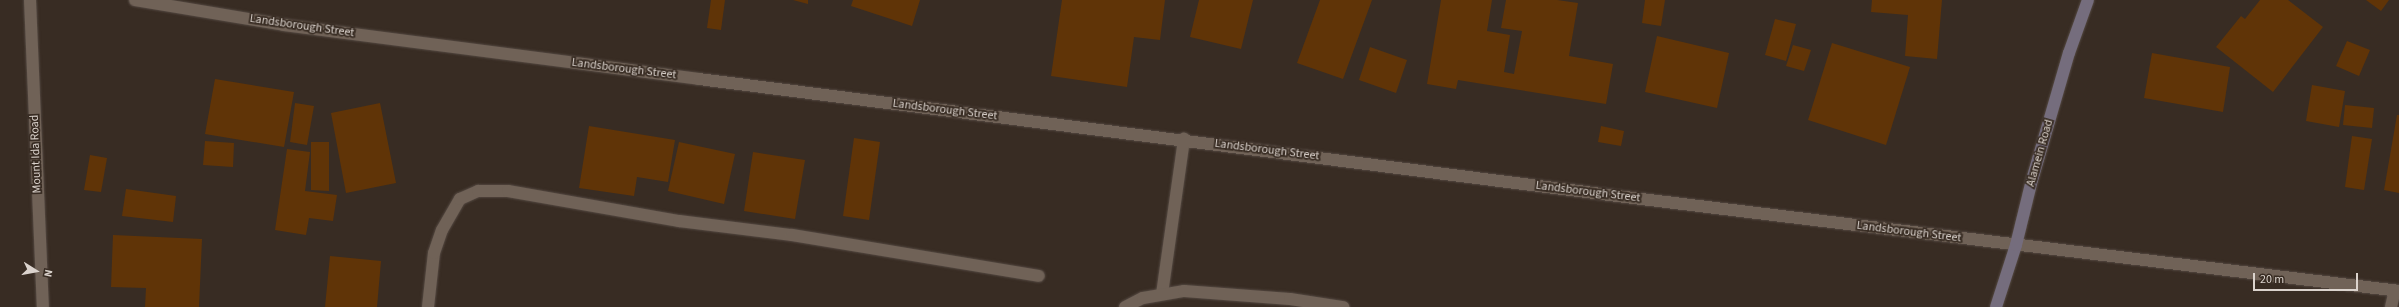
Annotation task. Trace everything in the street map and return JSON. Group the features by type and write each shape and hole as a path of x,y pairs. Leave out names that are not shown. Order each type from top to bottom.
{"main road":[{"name":"Alamein Road","path":"1996,307 2016,245 2032,180 2069,53 2088,0"}],"street":[{"name":"Mount Ida Road","path":"30,0 43,307"},
{"name":"Landsborough Street","path":"135,0 300,27 2016,245 2397,291"},
{"path":"1162,294 1184,139"},
{"path":"428,307 434,253 442,230 460,199 478,191 508,191 679,221 792,235 1039,276"},
{"path":"1125,307 1143,298 1184,291 1290,299 1343,307"},
{"path":"2391,307 2397,291"}],"building":[{"path":"711,0 725,0 721,30 707,28"},
{"path":"793,0 808,0 808,4"},
{"path":"853,0 920,0 912,26 851,6"},
{"path":"1062,0 1165,0 1160,40 1134,37 1127,87 1051,76"},
{"path":"1199,0 1253,0 1241,49 1190,37"},
{"path":"1320,0 1372,0 1343,79 1297,63"},
{"path":"1441,0 1492,0 1487,31 1510,35 1504,72 1514,74 1522,31 1501,28 1506,0 1557,0 1578,3 1569,56 1613,64 1606,104 1458,80 1456,89 1427,84"},
{"path":"1645,0 1665,0 1661,26 1642,23"},
{"path":"1872,0 1942,0 1937,59 1905,56 1908,15 1871,12"},
{"path":"2260,0 2288,0 2323,27 2273,92 2216,47 2241,16 2245,19"},
{"path":"2366,0 2389,0 2381,11"},
{"path":"1775,19 1796,24 1786,61 1765,55"},
{"path":"1657,36 1729,53 1717,108 1645,92"},
{"path":"2347,41 2370,50 2359,76 2336,66"},
{"path":"1832,43 1910,67 1886,145 1808,120"},
{"path":"1793,45 1811,50 1804,71 1786,66"},
{"path":"1370,47 1407,60 1396,93 1359,80"},
{"path":"2152,53 2230,67 2223,112 2144,98"},
{"path":"215,79 294,92 284,147 205,134"},
{"path":"2312,85 2345,91 2339,127 2306,121"},
{"path":"295,103 314,106 307,145 290,142"},
{"path":"380,103 396,183 346,193 331,113"},
{"path":"2345,105 2374,108 2372,128 2343,125"},
{"path":"2397,115 2399,115 2399,193 2384,190"},
{"path":"589,126 675,140 668,182 637,177 634,196 579,188"},
{"path":"1601,126 1624,131 1621,146 1598,142"},
{"path":"2352,136 2372,139 2364,190 2345,187"},
{"path":"854,138 880,142 869,220 843,216"},
{"path":"205,141 234,143 233,167 203,165"},
{"path":"311,142 329,142 329,191 311,190"},
{"path":"679,142 735,154 724,204 668,191"},
{"path":"287,149 310,152 305,191 337,195 333,221 309,218 306,235 275,230"},
{"path":"753,152 805,160 795,219 744,211"},
{"path":"90,155 107,158 101,192 84,190"},
{"path":"126,189 176,196 173,222 122,216"},
{"path":"113,235 202,239 199,307 145,307 146,288 111,287"},
{"path":"330,256 381,261 377,307 325,307"}]}
